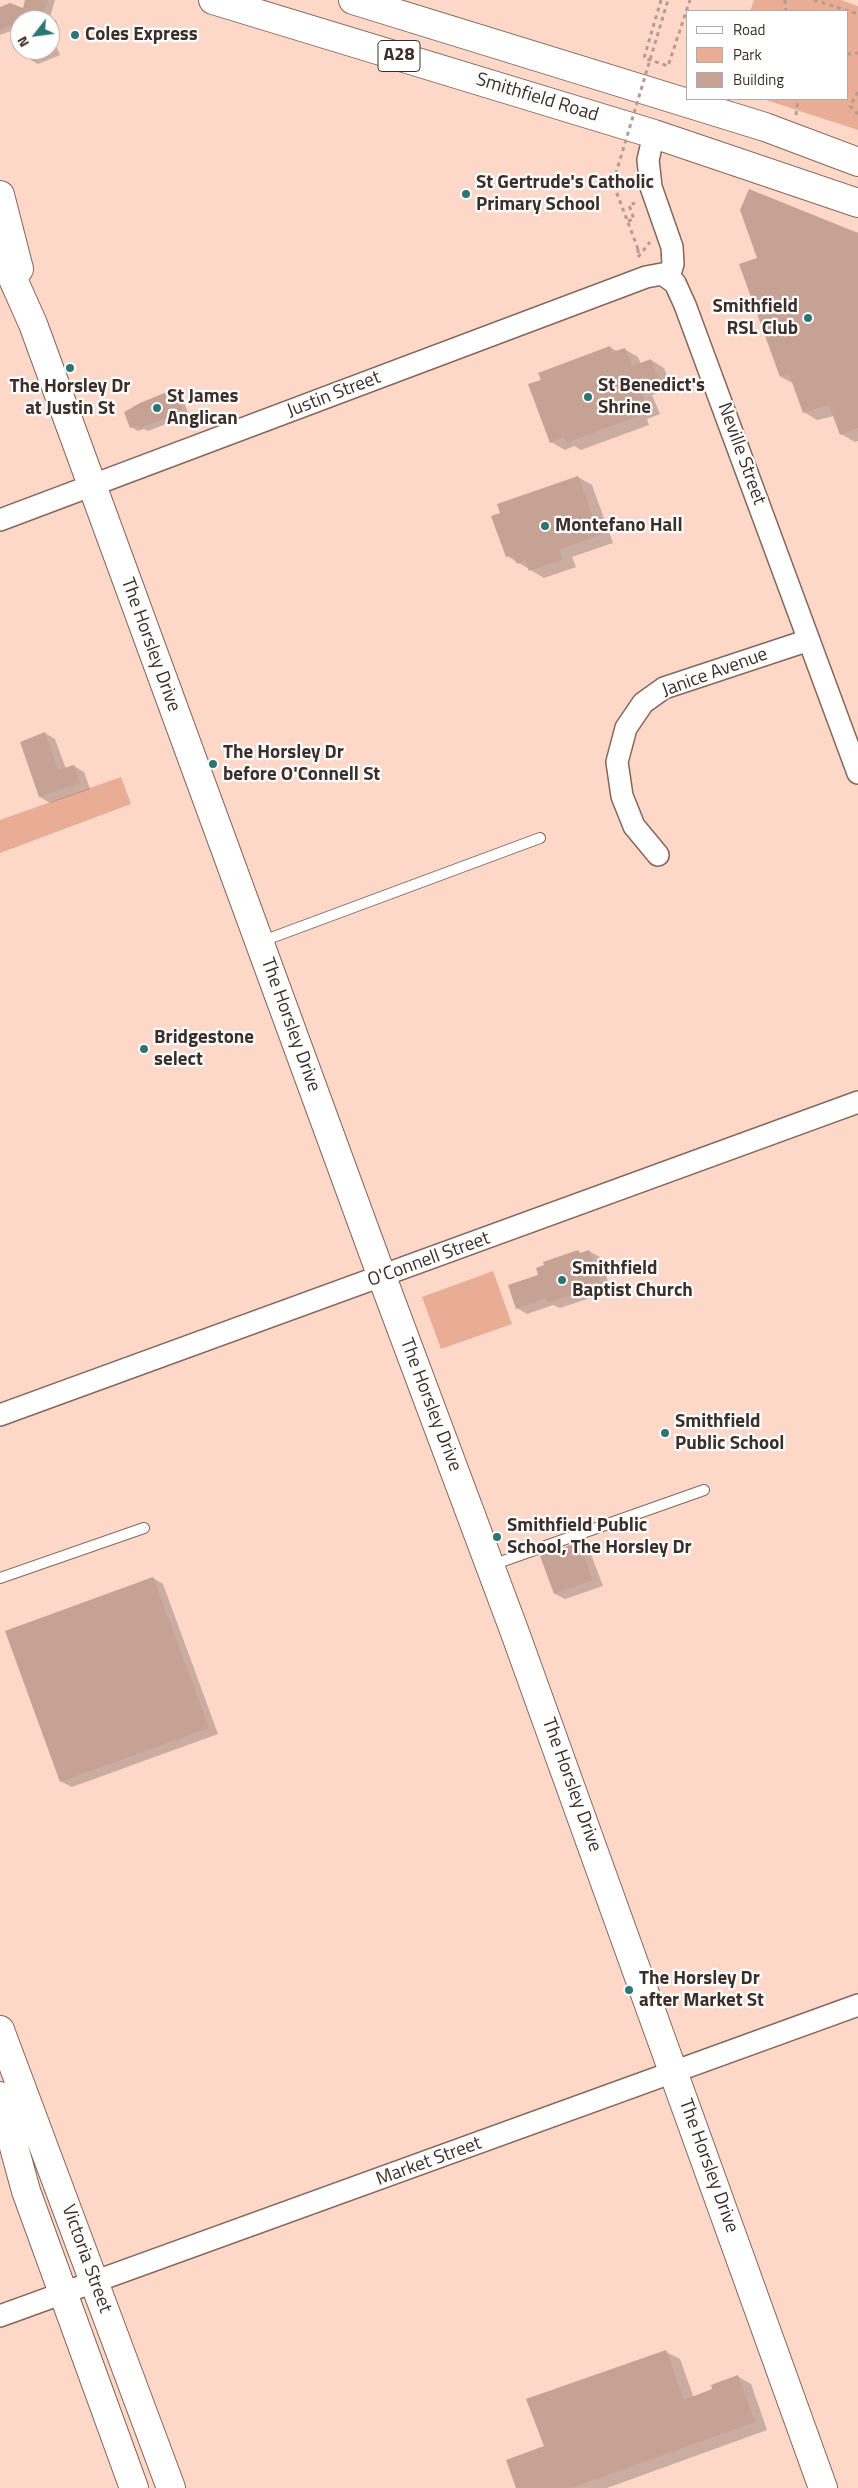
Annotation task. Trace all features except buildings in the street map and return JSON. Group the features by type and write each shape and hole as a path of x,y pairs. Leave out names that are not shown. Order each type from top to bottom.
{"main road":[{"name":"Smithfield Road","path":"213,0 654,134 858,203"},
{"name":"A28","path":"353,0 765,127 858,162"},
{"name":"The Horsley Drive","path":"0,195 32,324"},
{"name":"The Horsley Drive","path":"0,250 32,324 382,1277 491,1565 824,2488"},
{"name":"Victoria Street","path":"0,2030 96,2282 171,2488"},
{"name":"Victoria Street","path":"0,2096 26,2191 134,2488"}],"street":[{"path":"654,134 648,160 650,187 672,247 674,264 669,277"},
{"name":"Justin Street","path":"0,520 646,277 662,274 669,277"},
{"name":"Neville Street","path":"669,277 675,283 685,305 858,773"},
{"name":"Janice Avenue","path":"658,855 634,826 622,796 617,762 626,728 643,703 664,688 809,640"},
{"name":"O'Connell Street","path":"0,1415 382,1277 741,1143 858,1102"},
{"name":"Market Street","path":"0,2316 858,2005"}],"lane":[{"path":"259,942 540,838"},
{"path":"491,1565 704,1490"},
{"path":"0,1578 144,1528"}],"path":[{"path":"661,0 644,58 668,66 686,12"},
{"path":"647,234 650,242 638,257 638,249 614,182 668,0"},
{"path":"814,0 845,10"},
{"path":"858,92 850,106 858,114"},
{"path":"628,221 634,218 628,205 634,202 638,210"}],"green space":[{"path":"754,0 841,0 858,6 858,130 766,100 848,100 848,10 750,10"},
{"path":"121,777 131,804 0,853 0,820"},
{"path":"493,1271 512,1324 441,1349 422,1297"}],"place":[{"name":"Coles Express","path":"75,35"},
{"name":"St Gertrude's Catholic Primary School","path":"466,194"},
{"name":"Smithfield RSL Club","path":"808,318"},
{"name":"The Horsley Dr at Justin St","path":"70,368"},
{"name":"St Benedict's Shrine","path":"588,397"},
{"name":"St James Anglican","path":"157,408"},
{"name":"Montefano Hall","path":"545,526"},
{"name":"The Horsley Dr before O'Connell St","path":"213,764"},
{"name":"Bridgestone select","path":"144,1049"},
{"name":"Smithfield Baptist Church","path":"562,1280"},
{"name":"Smithfield Public School","path":"665,1433"},
{"name":"Smithfield Public School, The Horsley Dr","path":"497,1537"},
{"name":"The Horsley Dr after Market St","path":"629,1990"}]}
